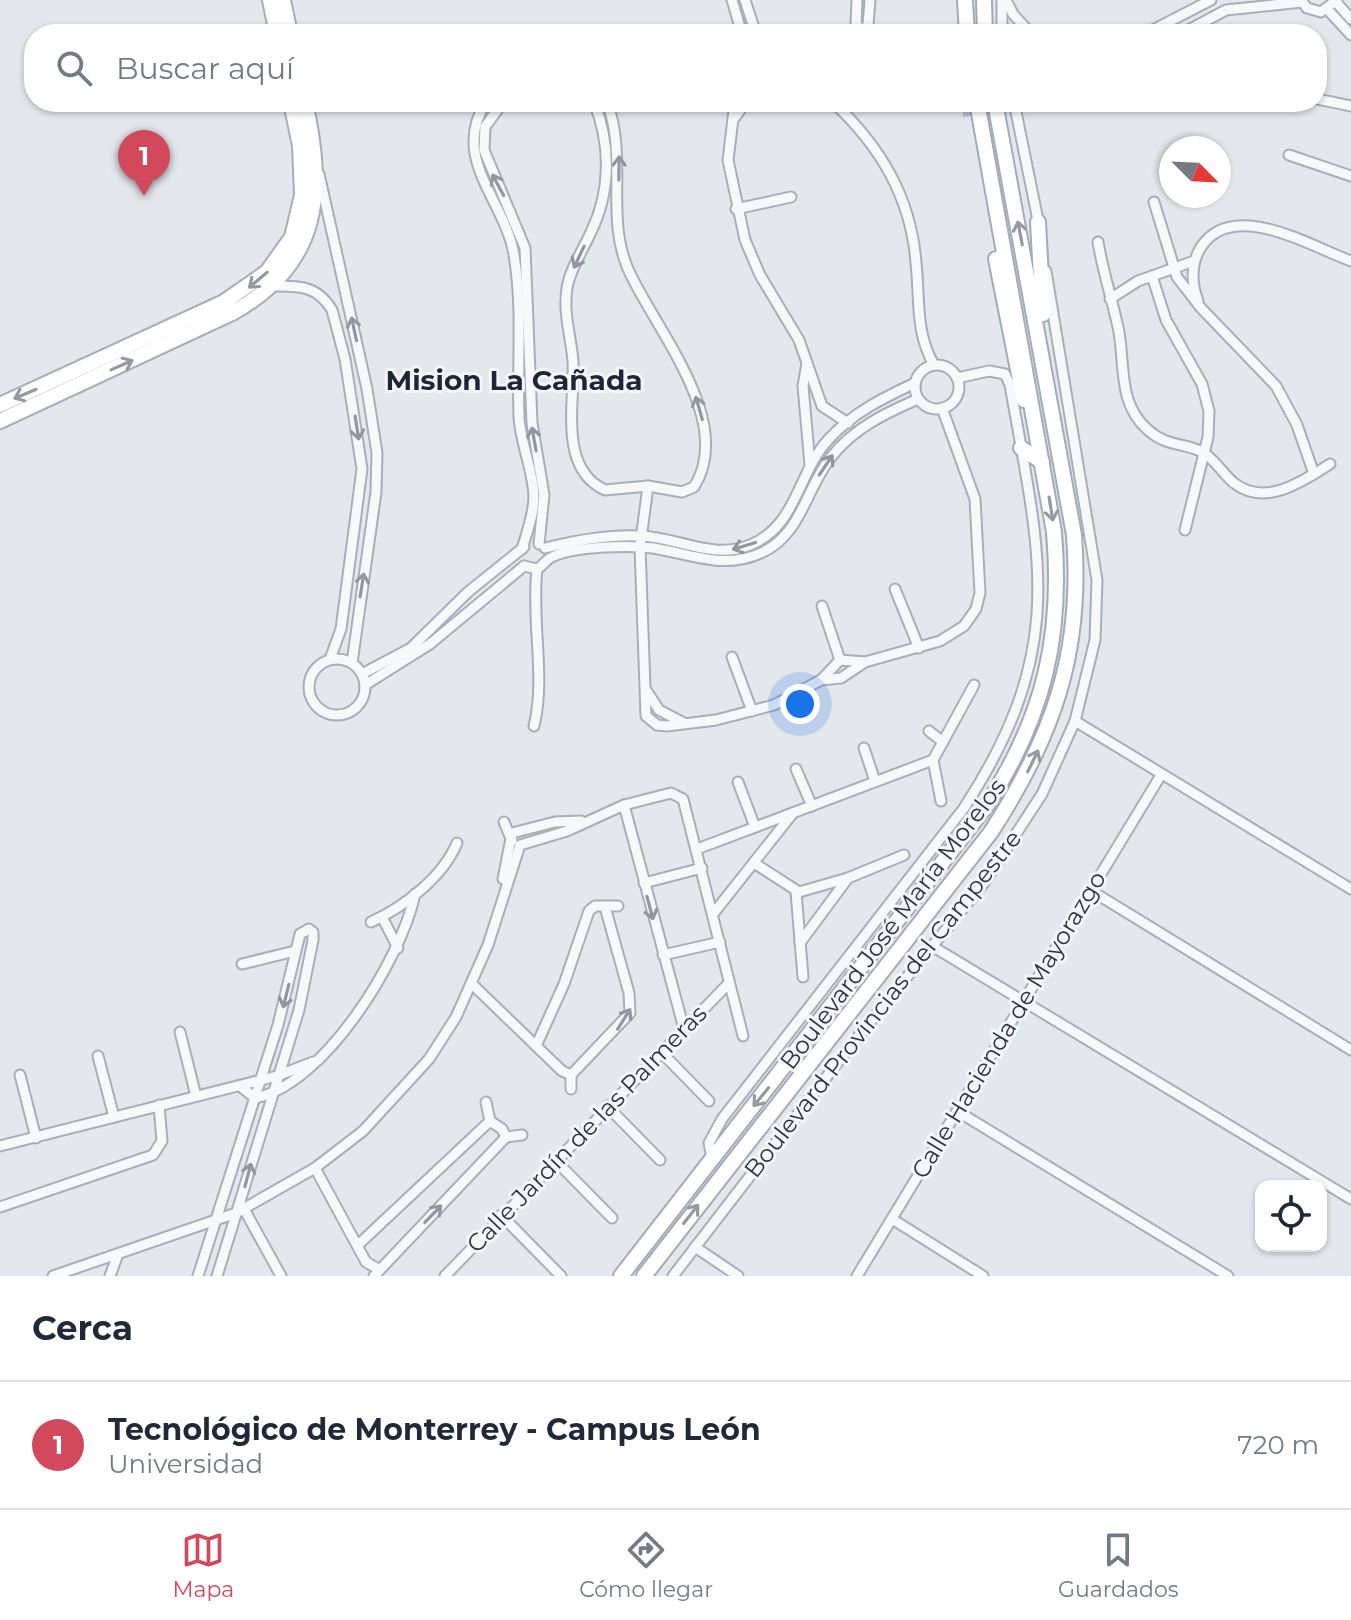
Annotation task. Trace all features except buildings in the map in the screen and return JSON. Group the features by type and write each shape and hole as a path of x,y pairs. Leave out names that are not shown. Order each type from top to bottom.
{"main road":[{"path":"270,0 275,24"},
{"path":"283,0 288,24"},
{"path":"965,0 966,24"},
{"path":"984,0 985,24"},
{"path":"0,405 224,302 267,272 292,237 302,195 302,160 293,112"},
{"path":"0,421 232,313 273,286 296,256 308,231 316,198 316,161 307,112"},
{"name":"Boulevard José María Morelos","path":"621,1276 987,805 1019,750 1044,684 1055,629 1056,552 979,112"},
{"name":"Boulevard José María Morelos","path":"644,1276 991,832 1032,763 1066,676 1076,607 1074,535 997,112"},
{"path":"971,121 1013,358 1021,394 1033,411"},
{"path":"1038,222 1046,375"},
{"path":"1021,448 1042,462"}],"street":[{"path":"732,0 739,24"},
{"path":"745,0 753,24"},
{"path":"856,24 857,0"},
{"path":"868,24 870,0"},
{"path":"1003,24 1004,0"},
{"path":"1004,0 1022,24"},
{"path":"1164,24 1211,0"},
{"path":"1200,24 1226,10 1301,1 1314,11 1328,10 1337,1 1350,15"},
{"path":"1328,10 1351,35"},
{"path":"1327,101 1351,106"},
{"path":"481,112 473,145 477,170 506,224 514,258 521,372 519,416 534,498 522,551 524,566"},
{"path":"496,112 485,127 484,150 525,248 532,423 544,495 542,546 547,559"},
{"path":"596,112 607,157 604,196 599,216 569,280 565,299 573,364 574,447 580,467 600,488 610,491 648,486 682,492 694,487 701,473 704,422 692,384 639,292 620,247 615,219 619,147 610,112"},
{"path":"733,112 728,160 736,209 760,275 799,340 822,406 860,429"},
{"path":"730,127 740,112"},
{"path":"842,112 873,145 895,181 914,244 921,336 934,365"},
{"name":"Boulevard Provincias del Campestre","path":"673,1276 984,883 1024,825 1056,769 1075,721 1095,640 1097,580 1038,222 1016,112"},
{"path":"1018,123 1019,112"},
{"path":"1289,155 1351,176"},
{"path":"316,161 360,356 373,423 378,472 352,663"},
{"path":"736,209 791,197"},
{"path":"1154,202 1174,270 1201,308 1276,386 1297,425 1314,474"},
{"path":"1110,299 1138,281 1194,261 1213,235 1247,225 1279,233 1351,261"},
{"path":"1098,242 1118,331 1125,394 1136,417 1159,439 1203,453 1236,485 1246,489 1289,489 1330,464"},
{"path":"1194,261 1196,295 1201,308"},
{"path":"1152,276 1166,320 1206,397 1209,425 1185,530"},
{"path":"273,286 302,286 321,296 335,318 358,430 362,481 341,629 330,659"},
{"path":"345,359 360,356"},
{"path":"807,363 803,380 810,465"},
{"path":"934,365 947,368 957,378 954,400 942,408 928,407 918,399 915,383 921,371 934,365"},
{"path":"712,1158 709,1143 722,1119 964,808 1012,724 1029,672 1039,611 1037,535 1007,376 989,371 957,378"},
{"path":"362,674 401,655 468,592 531,543 542,546 583,539 641,536 724,551 747,547 781,532 810,465 846,422 915,383"},
{"path":"888,396 894,410"},
{"path":"534,726 540,694 534,617 537,569 547,559 590,549 640,547 727,561 762,552 796,521 830,458 860,429 918,399"},
{"path":"840,660 865,662 940,641 964,626 976,609 980,593 973,487 942,408"},
{"path":"648,486 640,547 645,687 643,709 649,720 663,726 752,711 783,700 821,680 840,660"},
{"path":"524,566 537,569"},
{"path":"365,685 421,651 524,566"},
{"path":"895,589 919,648"},
{"path":"468,592 477,603"},
{"path":"822,606 840,660"},
{"path":"444,617 451,626"},
{"path":"732,657 752,711"},
{"path":"330,659 352,663 362,674 364,695 352,711 333,715 324,712 310,698 309,678 321,663 330,659"},
{"path":"821,680 841,678 865,662"},
{"path":"941,801 933,760 974,685"},
{"path":"1075,721 1351,889"},
{"path":"929,731 943,742"},
{"path":"864,748 875,781"},
{"path":"697,849 933,760"},
{"path":"796,769 812,806"},
{"name":"Calle Hacienda de Mayorazgo","path":"857,1276 1161,775"},
{"path":"738,782 755,827"},
{"path":"510,836 541,825 581,821 666,793 678,794 685,803 743,1036"},
{"path":"624,805 684,1029"},
{"path":"713,914 794,812"},
{"path":"53,1276 240,1211 315,1168 363,1131 429,1059 472,984 517,849 524,843 567,831 581,821"},
{"path":"504,822 517,849"},
{"path":"504,891 510,836"},
{"path":"371,922 415,894 446,864 457,843"},
{"path":"754,863 796,892 848,878 904,855"},
{"path":"644,883 702,868"},
{"path":"800,943 848,878"},
{"path":"1090,890 1351,1050"},
{"path":"796,892 803,977"},
{"path":"240,1086 255,1098 273,1095 294,1083 352,1019 398,948 415,894"},
{"path":"536,1046 564,984 589,911 595,906 618,906"},
{"path":"571,1089 571,1075 630,1013 629,993 605,907"},
{"path":"382,917 398,948"},
{"path":"198,1276 271,1049 301,931 312,930 307,978 240,1211 217,1276"},
{"path":"663,955 720,942"},
{"path":"932,946 1351,1199"},
{"path":"242,964 295,951"},
{"name":"Calle Jardín de las Palmeras","path":"448,1275 501,1215 729,983"},
{"path":"472,984 566,1074 571,1075"},
{"path":"180,1032 196,1096"},
{"path":"271,1049 285,1053"},
{"path":"661,1052 709,1101"},
{"path":"98,1056 114,1117"},
{"path":"0,1146 240,1086 313,1062"},
{"path":"20,1075 36,1138"},
{"path":"486,1102 490,1121 502,1129 506,1137"},
{"path":"0,1207 153,1155 162,1141 159,1105"},
{"path":"607,1106 660,1160"},
{"path":"957,1111 1228,1276"},
{"path":"359,1244 490,1121"},
{"path":"315,1168 369,1266 376,1272 506,1137 522,1135"},
{"path":"555,1160 612,1218"},
{"path":"240,1211 281,1276"},
{"path":"501,1215 561,1276"},
{"path":"892,1219 983,1276"},
{"path":"695,1247 738,1276"},
{"path":"110,1276 118,1254"}],"tunnel":[{"path":"970,112 971,121"}],"place":[{"name":"Tecnológico de Monterrey - Campus León","path":"144,196"}],"district":[{"name":"Mision La Cañada","path":"514,380"}]}
